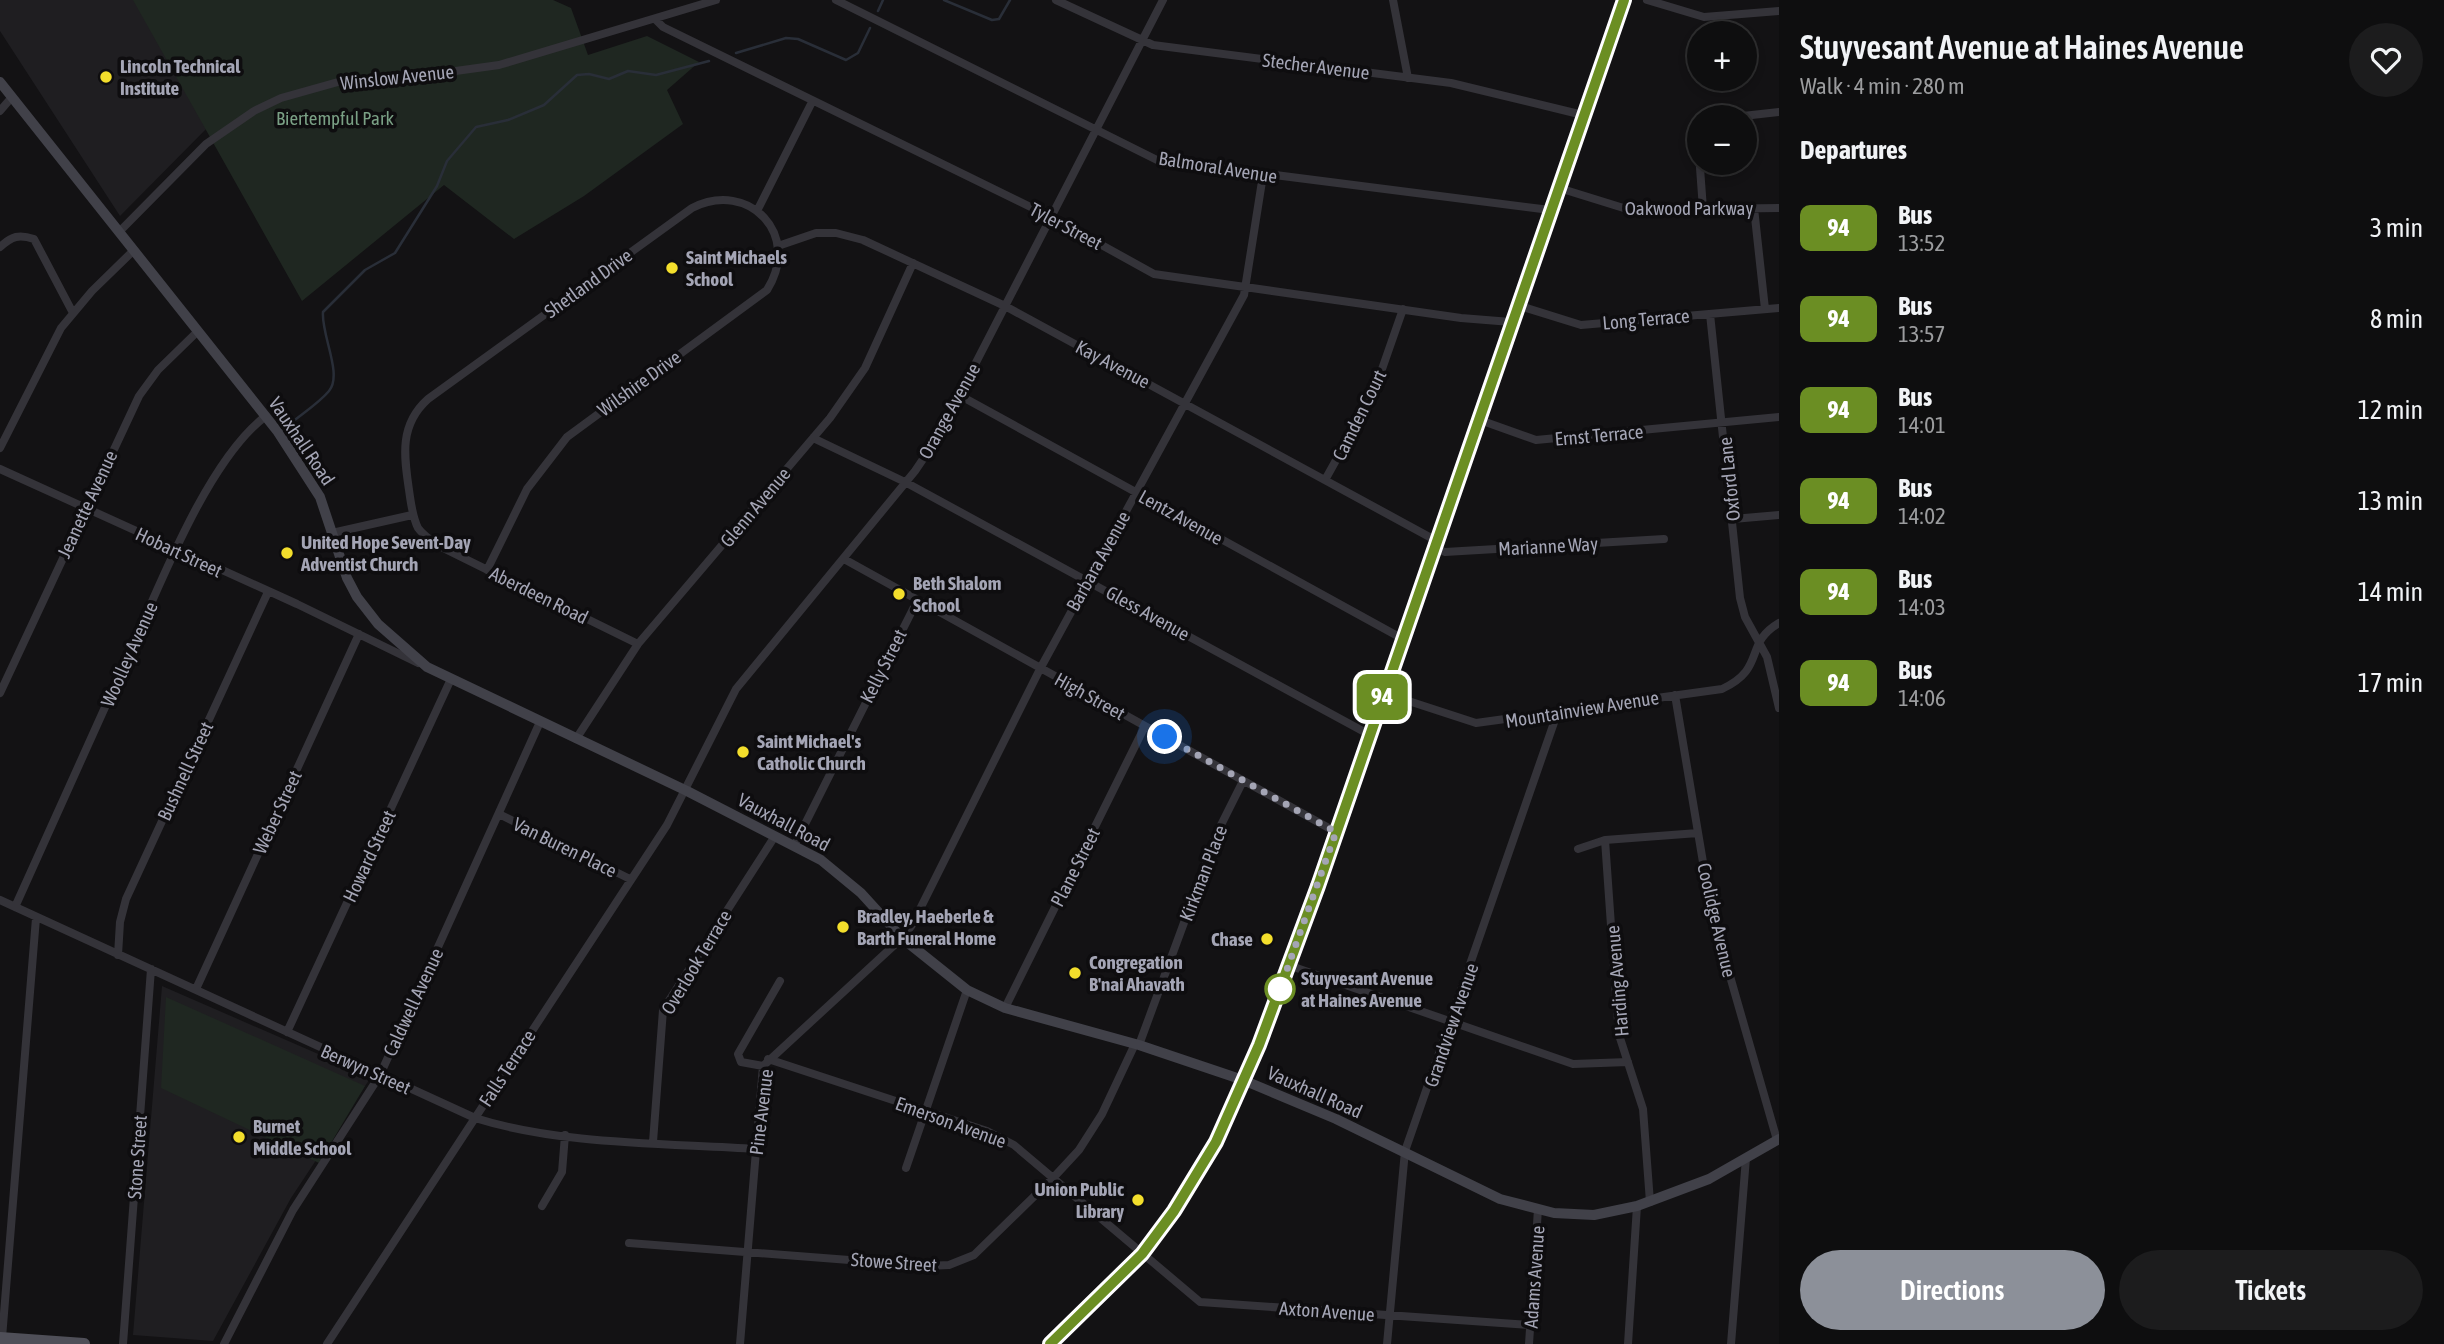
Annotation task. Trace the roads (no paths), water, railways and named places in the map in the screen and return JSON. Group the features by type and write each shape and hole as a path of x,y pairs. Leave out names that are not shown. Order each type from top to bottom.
{"main road":[{"path":"1,1338 84,1344"}],"street":[{"name":"Winslow Avenue","path":"119,232 205,144 229,127 281,98 338,82 405,78 499,65 716,0"},
{"name":"Balmoral Avenue","path":"836,0 1157,160 1550,210"},
{"name":"Stecher Avenue","path":"1056,0 1142,42 1451,83 1583,115"},
{"name":"Orange Avenue","path":"687,791 736,690 844,559 936,440 1163,0"},
{"path":"1393,0 1408,78"},
{"path":"1050,1344 1142,1254 1190,1189 1216,1142 1243,1080 1336,832 1624,0"},
{"path":"1647,0 1704,18 1779,11"},
{"name":"Tyler Street","path":"656,20 663,27 812,102 1052,217 1154,274 1511,322"},
{"name":"Vauxhall Road","path":"0,82 266,416 320,497 347,578 357,597 378,624 427,667 687,791 821,860 850,882 902,938 967,990 1005,1008 1137,1045 1243,1080 1336,1119 1500,1199 1538,1209 1594,1215 1637,1206 1709,1179 1778,1140"},
{"path":"0,111 12,97"},
{"path":"778,246 773,229 757,211 812,102"},
{"path":"1757,114 1779,112"},
{"name":"Barbara Avenue","path":"902,938 912,925 1040,669 1247,287 1262,175"},
{"path":"1701,175 1703,209"},
{"name":"Oakwood Parkway","path":"1559,188 1630,210 1779,208"},
{"name":"Shetland Drive","path":"412,515 404,441 411,421 428,399 692,208 719,199 737,201 757,211"},
{"path":"1754,208 1765,309"},
{"name":"Kay Avenue","path":"778,246 806,235 836,233 863,240 1005,306 1325,480 1434,544"},
{"path":"0,247 10,237 23,235 34,239 73,313"},
{"name":"Wilshire Drive","path":"487,570 527,489 551,454 585,421 764,293 777,269 778,246"},
{"path":"0,448 42,360 73,313 134,250"},
{"name":"Glenn Avenue","path":"576,739 638,644 813,438 865,368 913,263"},
{"name":"Long Terrace","path":"1517,304 1581,325 1779,308"},
{"name":"Camden Court","path":"1325,480 1374,392 1402,309"},
{"name":"Oxford Lane","path":"1710,314 1724,422 1740,598 1745,617 1767,657 1779,708"},
{"name":"Jeanette Avenue","path":"0,693 139,396 158,370 198,331"},
{"name":"Lentz Avenue","path":"959,395 1403,639"},
{"name":"Woolley Avenue","path":"15,907 176,550 229,453 246,432 266,416"},
{"name":"Ernst Terrace","path":"1477,419 1536,440 1779,417"},
{"name":"Gless Avenue","path":"813,438 905,482 1370,735"},
{"name":"Hobart Street","path":"0,470 427,667"},
{"path":"332,533 412,515"},
{"name":"Aberdeen Road","path":"412,515 419,530 439,546 638,644"},
{"path":"1733,519 1779,515"},
{"name":"Marianne Way","path":"1434,544 1445,552 1664,539"},
{"name":"High Street","path":"844,559 1336,832"},
{"name":"Bushnell Street","path":"118,955 120,922 127,899 268,592"},
{"name":"Kelly Street","path":"794,844 916,601"},
{"path":"1757,642 1762,634 1779,623"},
{"name":"Weber Street","path":"196,989 359,634"},
{"name":"Mountainview Avenue","path":"1384,693 1476,723 1557,714 1721,689 1736,682 1750,670 1757,642"},
{"name":"Howard Street","path":"287,1032 452,679"},
{"name":"Coolidge Avenue","path":"1675,695 1711,910 1778,1140"},
{"name":"Grandview Avenue","path":"1387,1344 1405,1153 1453,1021 1557,714"},
{"name":"Caldwell Avenue","path":"224,1344 293,1210 380,1075 540,722"},
{"name":"Plane Street","path":"1005,1008 1145,726"},
{"name":"Kirkman Place","path":"1137,1045 1217,833 1243,781"},
{"name":"Falls Terrace","path":"327,1344 687,791"},
{"name":"Van Buren Place","path":"499,814 630,879"},
{"path":"1578,849 1605,840 1698,832"},
{"name":"Overlook Terrace","path":"653,1142 663,1010 775,836"},
{"name":"Harding Avenue","path":"1605,840 1617,1011 1646,1129 1650,1202"},
{"name":"Berwyn Street","path":"0,900 475,1118 518,1129 565,1135 756,1149"},
{"path":"1,1338 36,918"},
{"name":"Pine Avenue","path":"740,1344 766,1063 902,938"},
{"path":"1288,965 1573,1064 1628,1062"},
{"name":"Stone Street","path":"123,1344 151,969"},
{"name":"Emerson Avenue","path":"780,981 738,1055 741,1062 766,1063 925,1111 1004,1140 1054,1177 1142,1254"},
{"path":"906,1168 967,990"},
{"name":"Stowe Street","path":"629,1243 948,1265 968,1259 987,1245 1079,1150 1102,1114 1137,1045"},
{"path":"542,1206 562,1172 565,1135"},
{"path":"1731,1344 1746,1158"},
{"path":"1628,1344 1637,1206"},
{"name":"Adams Avenue","path":"1529,1344 1538,1209"},
{"name":"Axton Avenue","path":"1142,1254 1200,1302 1530,1325"}],"waterway":[{"path":"878,11 883,0"},
{"path":"944,0 992,20 999,19 1010,0"},
{"path":"736,53 786,38 798,39 846,60 858,53 870,28"},
{"path":"291,423 321,400 333,384 333,365 323,312 365,270 395,253 437,186 447,161 476,127 508,120 544,105 577,75 589,74 609,79 628,71 656,75 709,61"}],"place":[{"name":"Lincoln Technical Institute","path":"106,77"},
{"name":"Saint Michaels School","path":"672,268"},
{"name":"United Hope Sevent-Day Adventist Church","path":"287,553"},
{"name":"Beth Shalom School","path":"899,594"},
{"name":"Saint Michael's Catholic Church","path":"743,752"},
{"name":"Bradley, Haeberle & Barth Funeral Home","path":"843,927"},
{"name":"Chase","path":"1267,939"},
{"name":"Congregation B'nai Ahavath","path":"1075,973"},
{"name":"Stuyvesant Avenue at Haines Avenue","path":"1280,989"},
{"name":"Burnet Middle School","path":"239,1137"},
{"name":"Union Public Library","path":"1138,1200"}],"park label":[{"name":"Biertempful Park","path":"335,118"}]}
